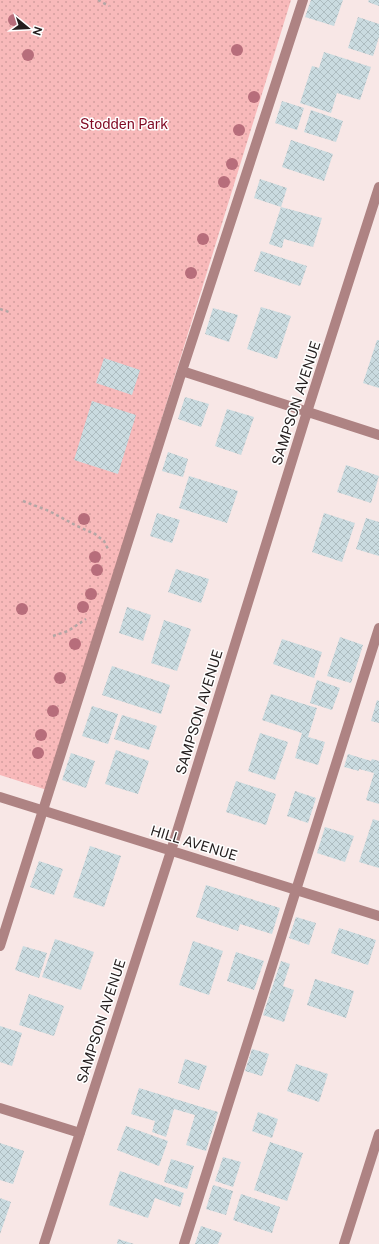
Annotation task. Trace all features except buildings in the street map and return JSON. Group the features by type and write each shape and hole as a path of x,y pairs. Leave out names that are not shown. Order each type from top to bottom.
{"street":[{"path":"0,946 182,370 303,0"},
{"name":"SAMPSON AVENUE","path":"44,1244 171,851 307,412 379,188"},
{"path":"182,370 379,435"},
{"path":"184,1244 379,628"},
{"name":"HILL AVENUE","path":"0,797 43,812 379,916"},
{"path":"0,1108 80,1133"},
{"path":"344,1244 379,1134"}],"path":[{"path":"98,0 109,6"},
{"path":"0,309 9,312"},
{"path":"23,501 49,511 95,534 104,541 110,552"},
{"path":"54,636 68,631 84,622 88,617"}],"green space":[{"name":"Stodden Park","path":"0,0 291,0 47,790 0,775"}]}
